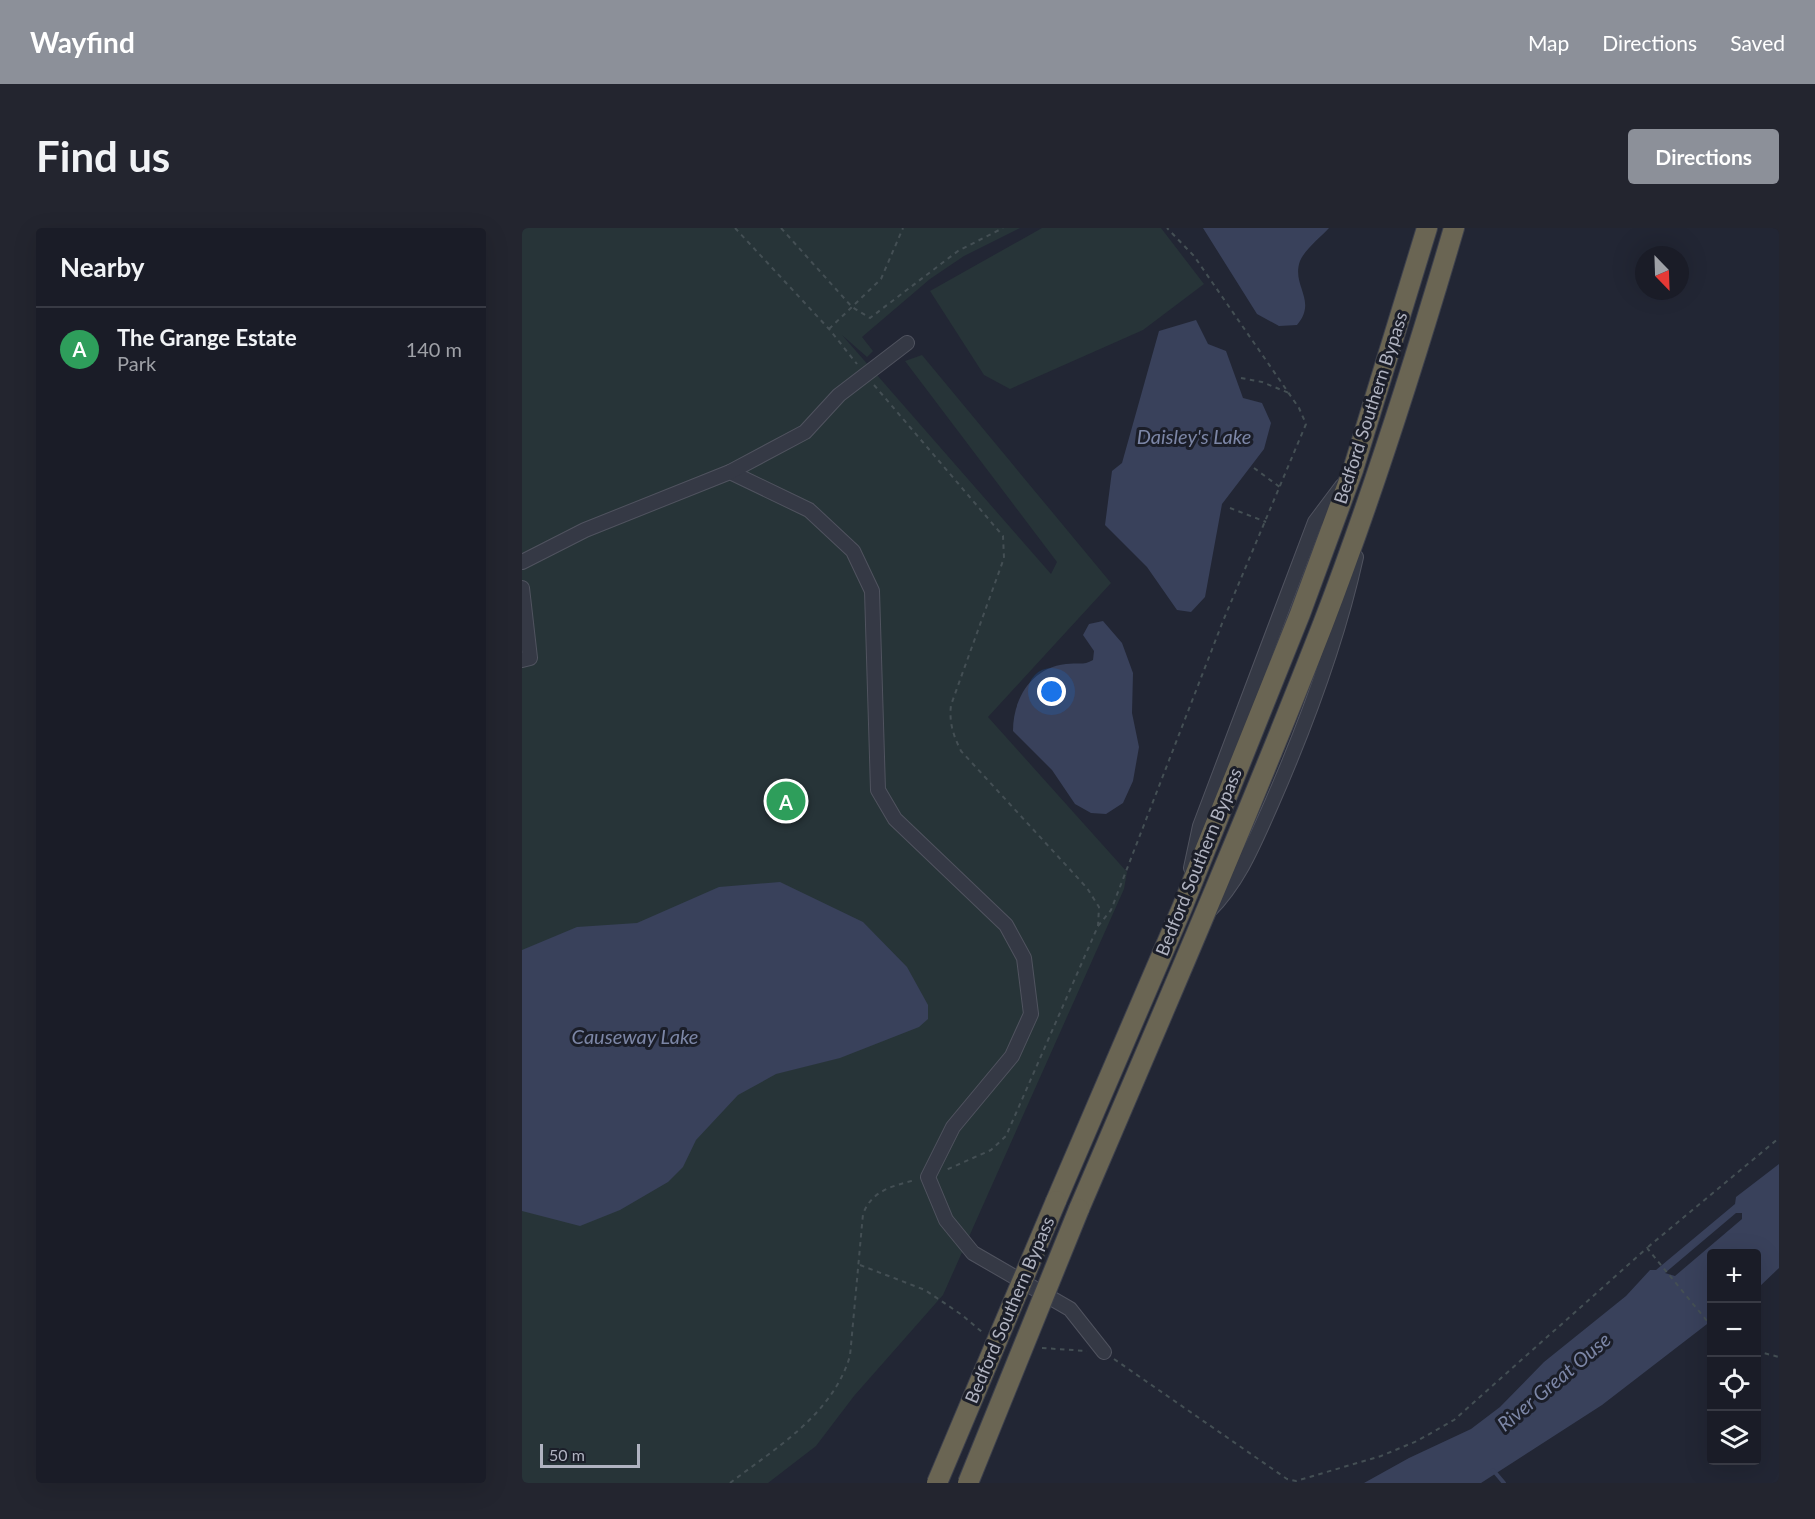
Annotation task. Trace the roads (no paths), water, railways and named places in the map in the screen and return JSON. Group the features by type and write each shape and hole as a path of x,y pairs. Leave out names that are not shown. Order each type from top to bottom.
{"highway":[{"name":"Bedford Southern Bypass","path":"937,1483 1182,908 1299,614 1353,470 1427,228"},
{"name":"Bedford Southern Bypass","path":"968,1483 1079,1209 1204,916 1323,622 1416,357 1455,228"}],"lane":[{"path":"522,562 595,526 730,472 805,432 839,394 867,376 907,343"},
{"path":"730,472 809,510 853,551 872,591 878,790 895,819 1006,925 1024,958 1030,1014 1012,1056 953,1127 928,1177 946,1221 973,1253 1070,1309 1104,1352"},
{"path":"522,588 530,658 522,660"}],"water":[{"path":"1203,228 1329,228 1309,248 1300,261 1298,270 1305,308 1297,325 1279,326 1257,314"},
{"name":"Daisley's Lake","path":"1196,320 1208,344 1226,351 1243,398 1262,403 1271,423 1264,449 1222,504 1205,597 1191,612 1177,610 1147,567 1105,525 1112,471 1122,463 1159,331"},
{"path":"1103,621 1122,643 1133,673 1132,713 1139,747 1133,781 1123,803 1106,814 1091,813 1075,804 1052,770 1013,731 1016,708 1026,687 1043,672 1054,667 1093,660 1094,651 1083,635 1089,624"},
{"name":"Causeway Lake","path":"780,882 863,922 907,967 928,1005 928,1019 919,1027 840,1058 776,1074 738,1095 696,1140 683,1167 668,1182 620,1210 580,1226 522,1211 522,950 577,927 637,923 719,887"},
{"name":"River Great Ouse","path":"1779,1164 1779,1268 1761,1285 1761,1249 1707,1249 1707,1324 1602,1405 1481,1483 1364,1483 1409,1458 1471,1429 1500,1407 1544,1362 1626,1296 1650,1270 1656,1270 1735,1204 1736,1197","holes":["1736,1213 1742,1213 1742,1219 1675,1276 1665,1273"]}],"waterway":[{"path":"1493,1470 1504,1483"}],"place":[{"name":"The Grange Estate","path":"786,801"}]}
